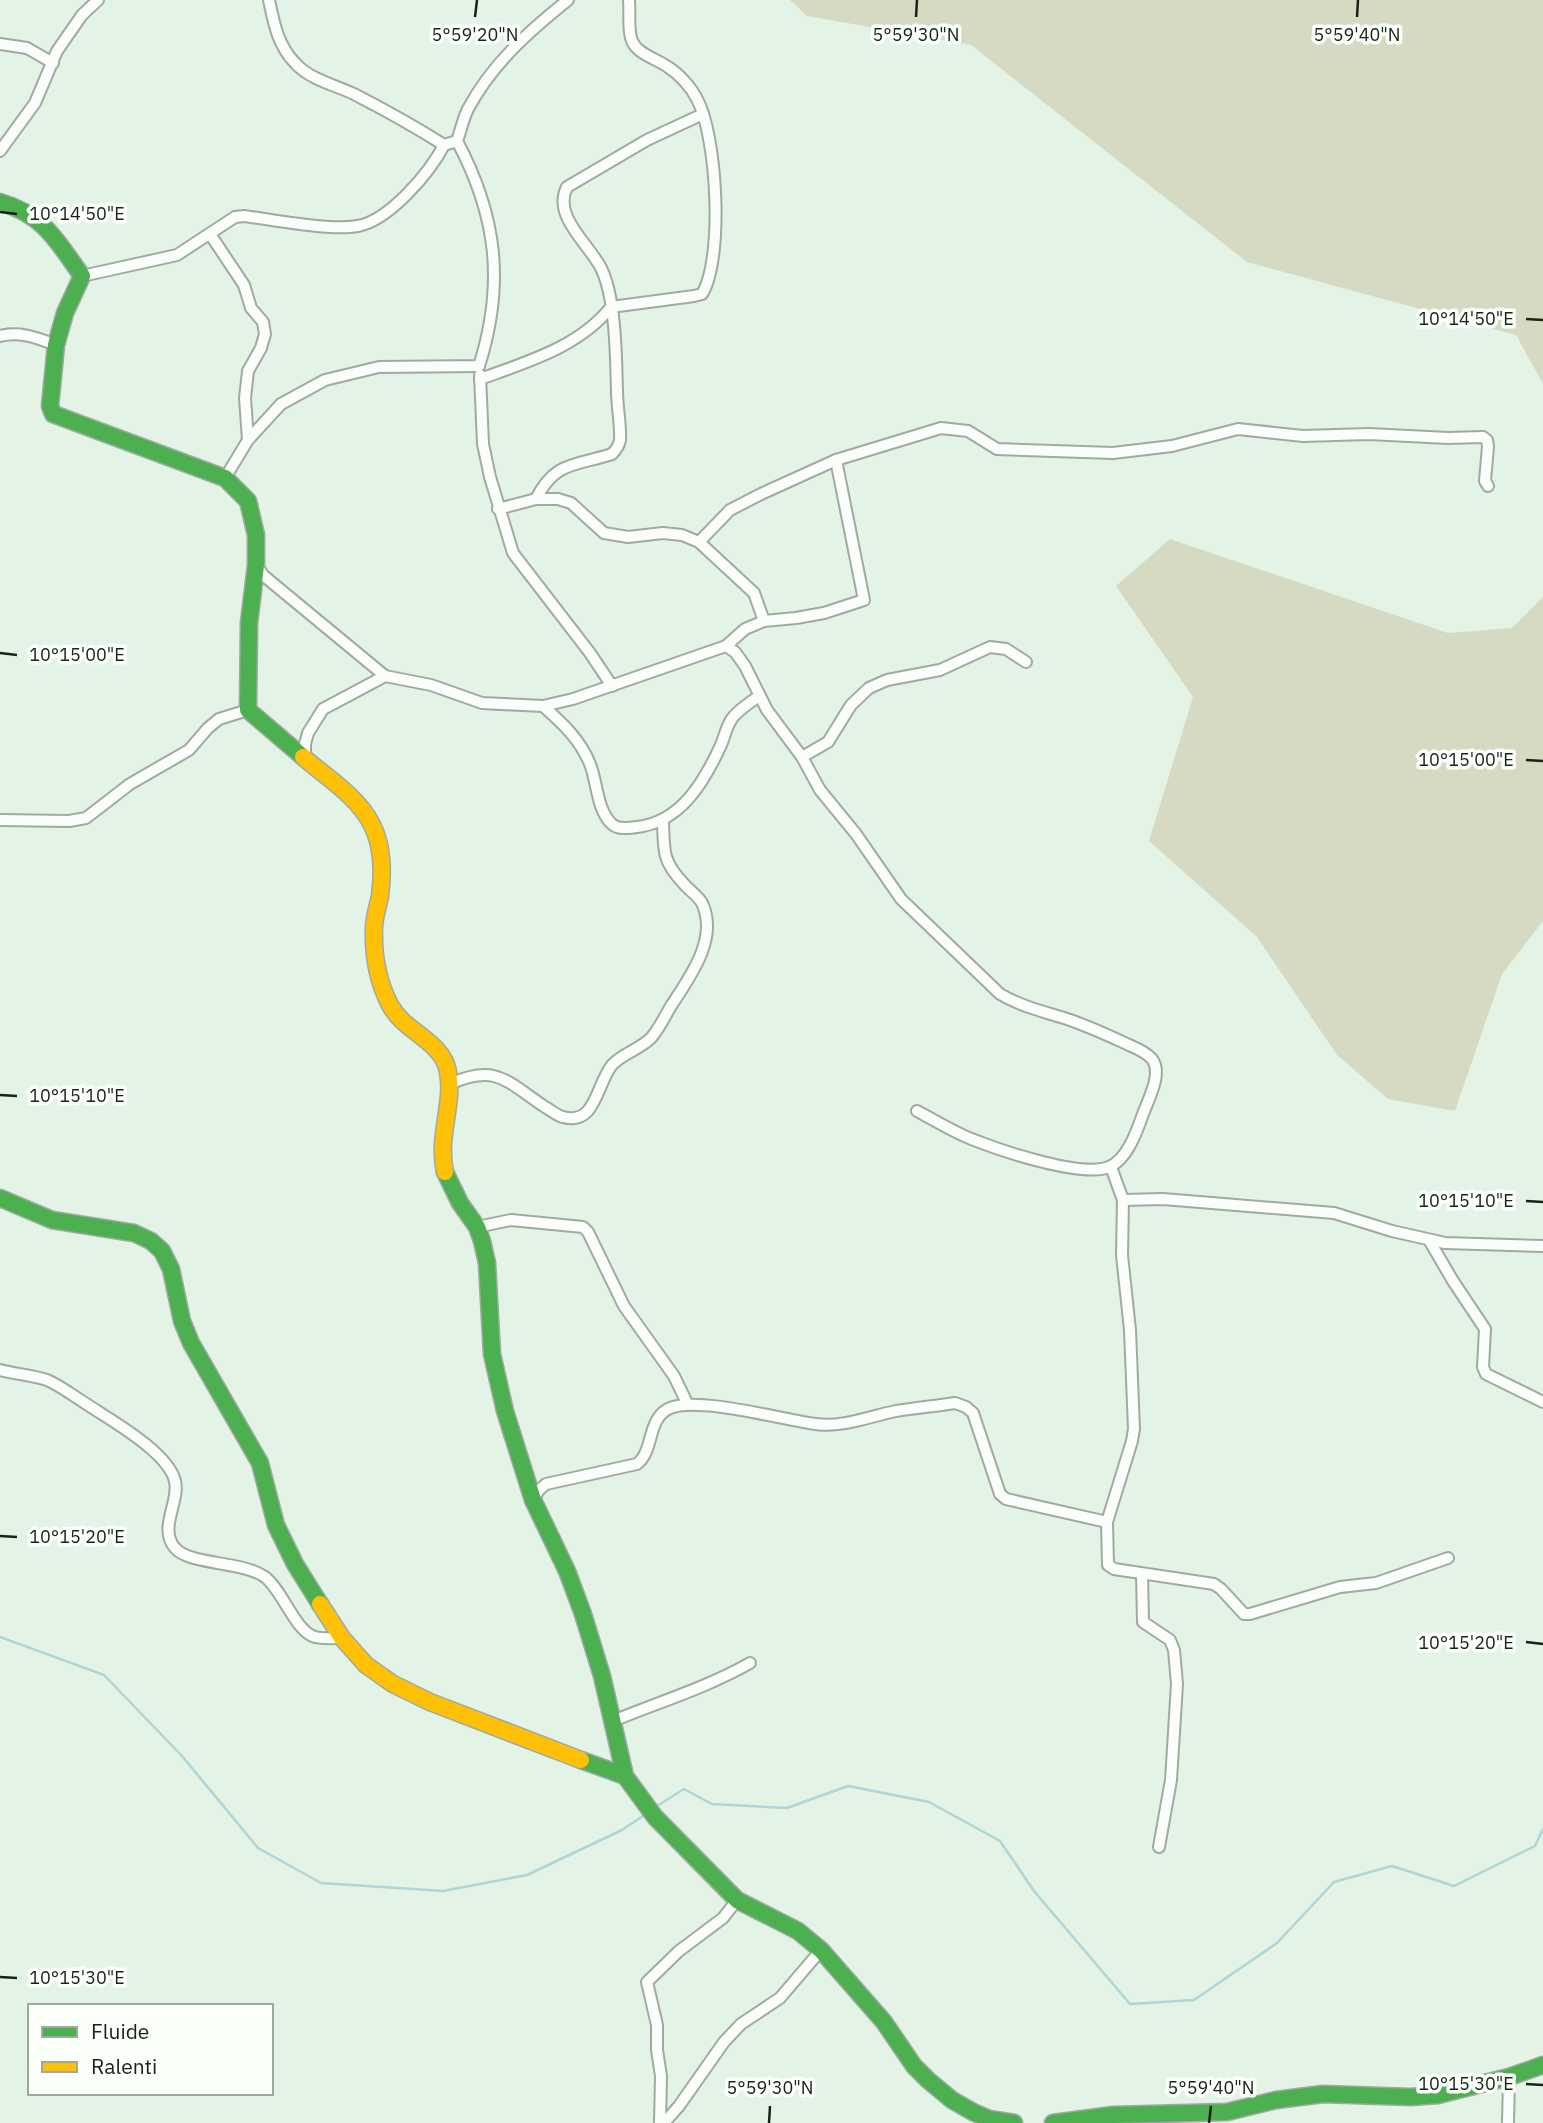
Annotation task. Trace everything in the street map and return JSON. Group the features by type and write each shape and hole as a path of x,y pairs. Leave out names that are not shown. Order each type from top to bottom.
{"street":[{"path":"0,151 35,103 57,51 82,15 98,0"},
{"path":"270,0 280,43 308,75 334,84 397,115 444,145"},
{"path":"568,0 529,30 495,69 468,110 457,141 474,173 485,204 493,240 494,279 490,332 479,366 483,444 498,509 513,553 612,686"},
{"path":"480,379 533,360 575,340 599,322 611,307 694,296 702,294 708,284 716,205 711,156 702,114 697,98 684,81 669,67 635,46 631,38 629,0"},
{"path":"0,44 27,48 52,63"},
{"path":"536,499 544,482 552,474 612,454 620,441 611,307 602,269 568,220 563,195 567,187 647,140 702,114"},
{"path":"82,276 177,255 235,217 337,227 360,226 382,214 413,187 435,163 444,145 457,141"},
{"path":"0,202 21,208 49,230 82,276"},
{"path":"211,234 244,285 251,308 263,322 265,334 261,348 248,371 248,440"},
{"path":"82,276 65,313 56,345 50,406 53,414 225,478 248,500 256,535 256,565 249,623 248,710"},
{"path":"0,336 11,333 35,337 56,345"},
{"path":"225,478 248,440 281,404 325,380 380,366 479,366"},
{"path":"699,542 730,510 836,460 941,428 968,431 997,449 1113,453 1172,446 1238,429 1303,436 1369,434 1482,438 1487,440 1488,446 1485,481 1489,486"},
{"path":"256,565 264,576 385,676 432,685 482,703 543,706 573,699 726,646 745,629 764,621 810,616 864,600 836,460"},
{"path":"498,509 536,499 558,499 571,503 604,533 615,537 663,533 682,535 699,542 754,593 764,621"},
{"path":"726,646 735,652 745,666 759,696 802,757 820,790 856,834 901,899 1000,995 1017,1004 1072,1021 1114,1038 1152,1059 1156,1070 1137,1131 1126,1151 1111,1167 1093,1170 1031,1159 973,1140 917,1111"},
{"path":"802,757 833,738 851,705 869,688 887,680 940,670 990,647 1006,649 1026,662"},
{"path":"305,758 308,733 323,709 385,676"},
{"path":"543,706 568,729 580,745 590,763 603,810 612,824 625,829 646,827 663,821 696,792 711,766 733,716 759,696"},
{"path":"248,710 354,801 371,823 382,866 374,935 374,953 382,985 391,1007 407,1027 434,1047 444,1058 448,1069 450,1084 442,1136 444,1170 460,1203 477,1227 488,1263 492,1354 505,1411 533,1500 567,1571 583,1614 613,1720 625,1776 655,1817 737,1900 798,1931 821,1950 884,2022 914,2066 928,2080 952,2100 973,2112 989,2119 1014,2123"},
{"path":"0,820 69,821 86,818 130,784 189,750 219,719 248,710"},
{"path":"450,1084 474,1074 496,1075 561,1117 578,1119 589,1112 599,1087 613,1064 651,1038 692,974 702,951 706,932 706,917 701,902 671,871 665,860 663,821"},
{"path":"1111,1167 1123,1200 1122,1255 1130,1330 1133,1429 1132,1441 1107,1522 1108,1565 1114,1569 1214,1584 1244,1614 1250,1614 1340,1587 1376,1583 1448,1558"},
{"path":"0,1198 52,1220 134,1233 151,1241 162,1251 172,1269 182,1321 191,1343 260,1463 276,1525 295,1564 342,1638 366,1665 393,1684 477,1721 625,1776"},
{"path":"1123,1200 1163,1199 1334,1213 1429,1240 1461,1244 1543,1246"},
{"path":"477,1227 510,1220 583,1227 588,1231 624,1306 674,1376 687,1403"},
{"path":"1429,1240 1452,1281 1485,1329 1483,1367 1486,1374 1543,1402"},
{"path":"0,1370 47,1380 141,1440 169,1467 176,1482 168,1531 174,1548 188,1557 249,1569 265,1577 286,1601 304,1631 316,1637 342,1638"},
{"path":"533,1500 546,1484 637,1464 643,1460 661,1413 687,1403 774,1415 819,1425 955,1403 966,1407 972,1413 1000,1494 1006,1499 1107,1522"},
{"path":"1142,1574 1143,1622 1170,1640 1174,1650 1177,1684 1171,1780 1159,1847"},
{"path":"613,1720 721,1679 750,1663"},
{"path":"662,2123 657,2025 647,1982 679,1951 723,1918 737,1900"},
{"path":"662,2123 679,2106 724,2042 741,2024 780,1998 821,1950"},
{"path":"1053,2123 1112,2115 1227,2112 1276,2100 1323,2094 1411,2097 1438,2095 1509,2077 1543,2065"},
{"path":"1508,2123 1509,2077"}],"green space":[{"path":"790,0 1543,0 1543,384 1516,335 1247,262 971,45 807,16"},
{"path":"1170,539 1448,633 1512,628 1543,597 1543,921 1502,974 1455,1111 1388,1099 1337,1055 1257,937 1149,841 1193,697 1116,586"}],"waterway":[{"path":"0,1637 104,1675 182,1756 258,1848 321,1883 443,1891 527,1875 622,1830 646,1814"},
{"path":"654,1808 684,1789 712,1804 787,1808 848,1786 929,1802 1000,1841 1034,1891 1130,2004 1194,2000 1277,1943 1334,1882 1392,1866 1454,1886 1535,1846 1543,1829"}],"traffic: fast":[{"path":"0,202 15,207 39,222 57,241 82,276 65,313 56,345 50,406 53,414 225,478 248,501 256,535 256,565 249,623 248,710 303,757"},
{"path":"445,1172 460,1203 477,1227 482,1241 487,1263 492,1354 505,1411 533,1500 567,1571 583,1614 602,1676 625,1776"},
{"path":"0,1198 52,1220 134,1233 151,1241 162,1251 171,1269 182,1321 191,1343 260,1463 276,1525 295,1564 320,1604"},
{"path":"581,1760 625,1776 655,1817 737,1900 798,1931 821,1950 884,2022 914,2066 928,2080 952,2100 973,2112 989,2119 1014,2123"},
{"path":"1053,2123 1113,2115 1227,2112 1276,2100 1323,2094 1411,2097 1438,2095 1509,2077 1543,2065"}],"traffic: slow":[{"path":"303,757 358,804 375,832 382,869 374,924 377,968 382,987 396,1014 431,1044 445,1061 449,1084 443,1146 445,1172"},
{"path":"320,1604 342,1638 366,1665 393,1684 430,1702 581,1760"}]}
